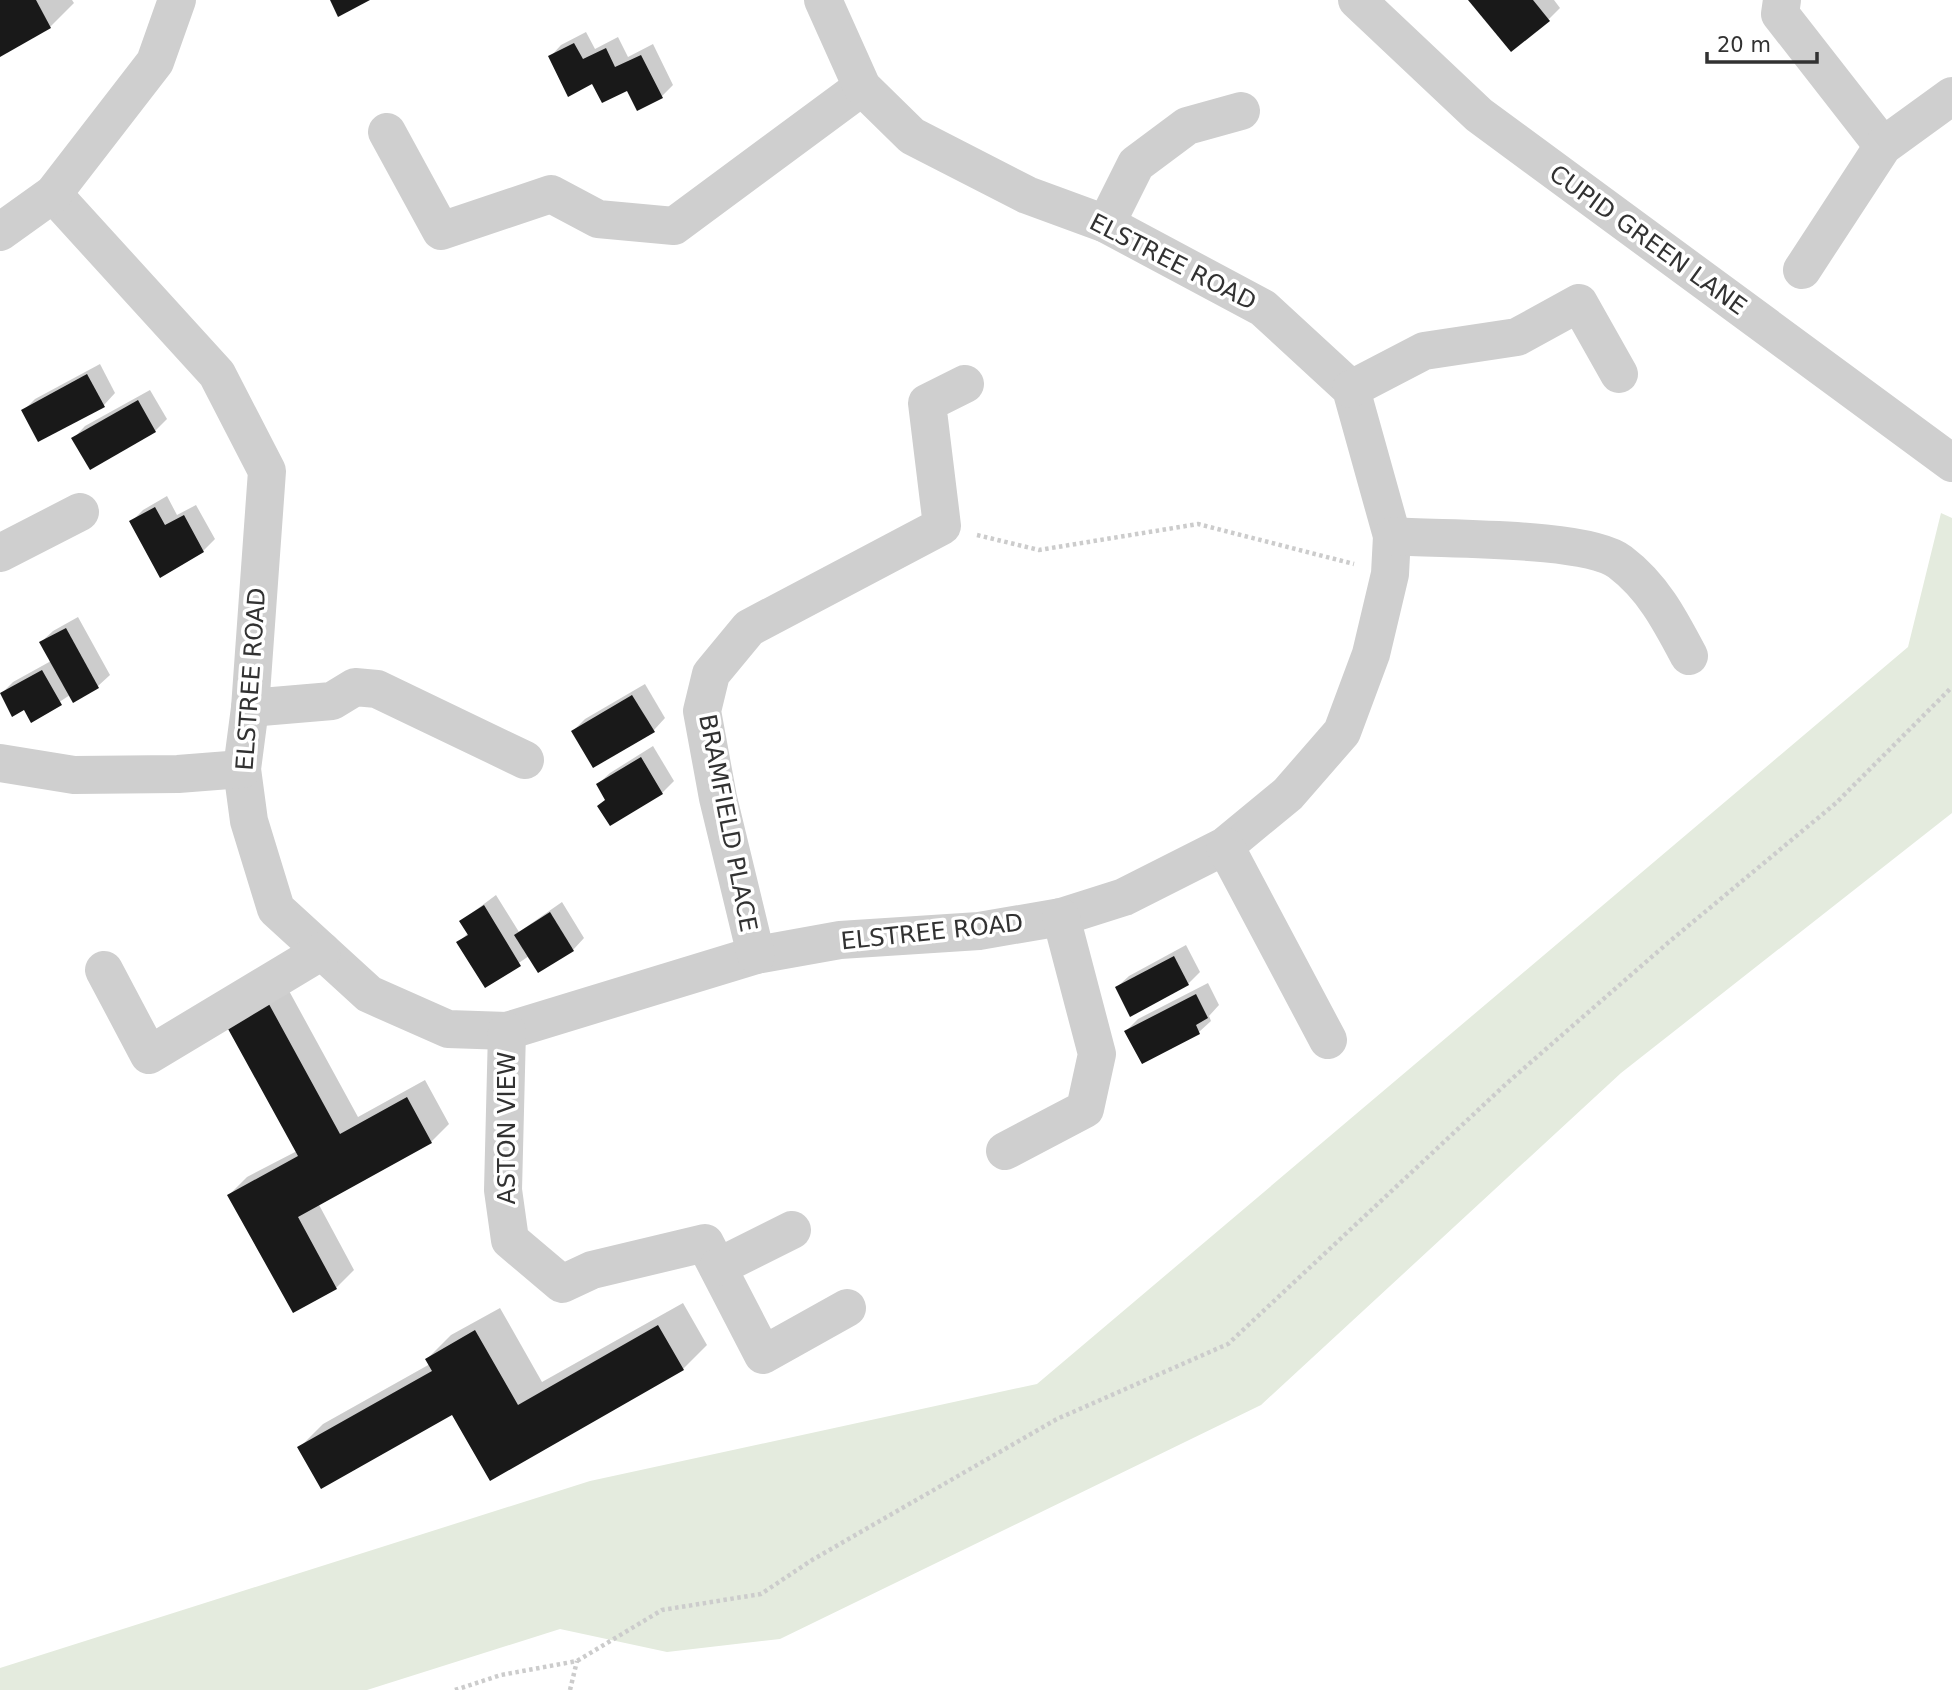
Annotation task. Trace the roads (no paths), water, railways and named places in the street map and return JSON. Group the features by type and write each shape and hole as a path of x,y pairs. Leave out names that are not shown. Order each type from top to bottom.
{"street":[{"path":"0,232 53,194 155,62 177,0"},
{"name":"ELSTREE ROAD","path":"53,194 217,374 267,471 250,708 242,769 250,821 276,909 369,994 448,1028 507,1031 755,955 840,940 979,931 1061,917 1124,897 1225,846 1288,794 1342,732 1371,654 1390,573 1392,536 1351,389 1263,308 1105,224 1027,194 912,136 862,87 823,0"},
{"name":"CUPID GREEN LANE","path":"1357,0 1479,116 1952,463"},
{"path":"1782,0 1780,14 1883,146"},
{"path":"387,132 441,231 551,194 598,219 674,226 862,87"},
{"path":"1802,270 1883,146 1952,96"},
{"path":"1105,224 1136,164 1186,126 1241,111"},
{"path":"1351,389 1424,351 1517,337 1578,303 1619,374"},
{"name":"BRAMFIELD PLACE","path":"755,955 718,798 702,712 711,674 749,628 942,526 927,403 965,384"},
{"path":"0,553 80,512"},
{"path":"1392,536 1571,545 1618,560 1658,597 1689,656"},
{"path":"250,708 331,701 355,687 377,689 524,760"},
{"path":"0,763 74,775 242,769"},
{"path":"1225,846 1328,1040"},
{"path":"1005,1151 1085,1109 1097,1054 1061,917"},
{"path":"104,970 149,1055 321,951"},
{"name":"ASTON VIEW","path":"507,1031 503,1190 510,1240 562,1284 592,1270 705,1242 718,1268"},
{"path":"792,1230 718,1268 763,1355 847,1308"}]}
